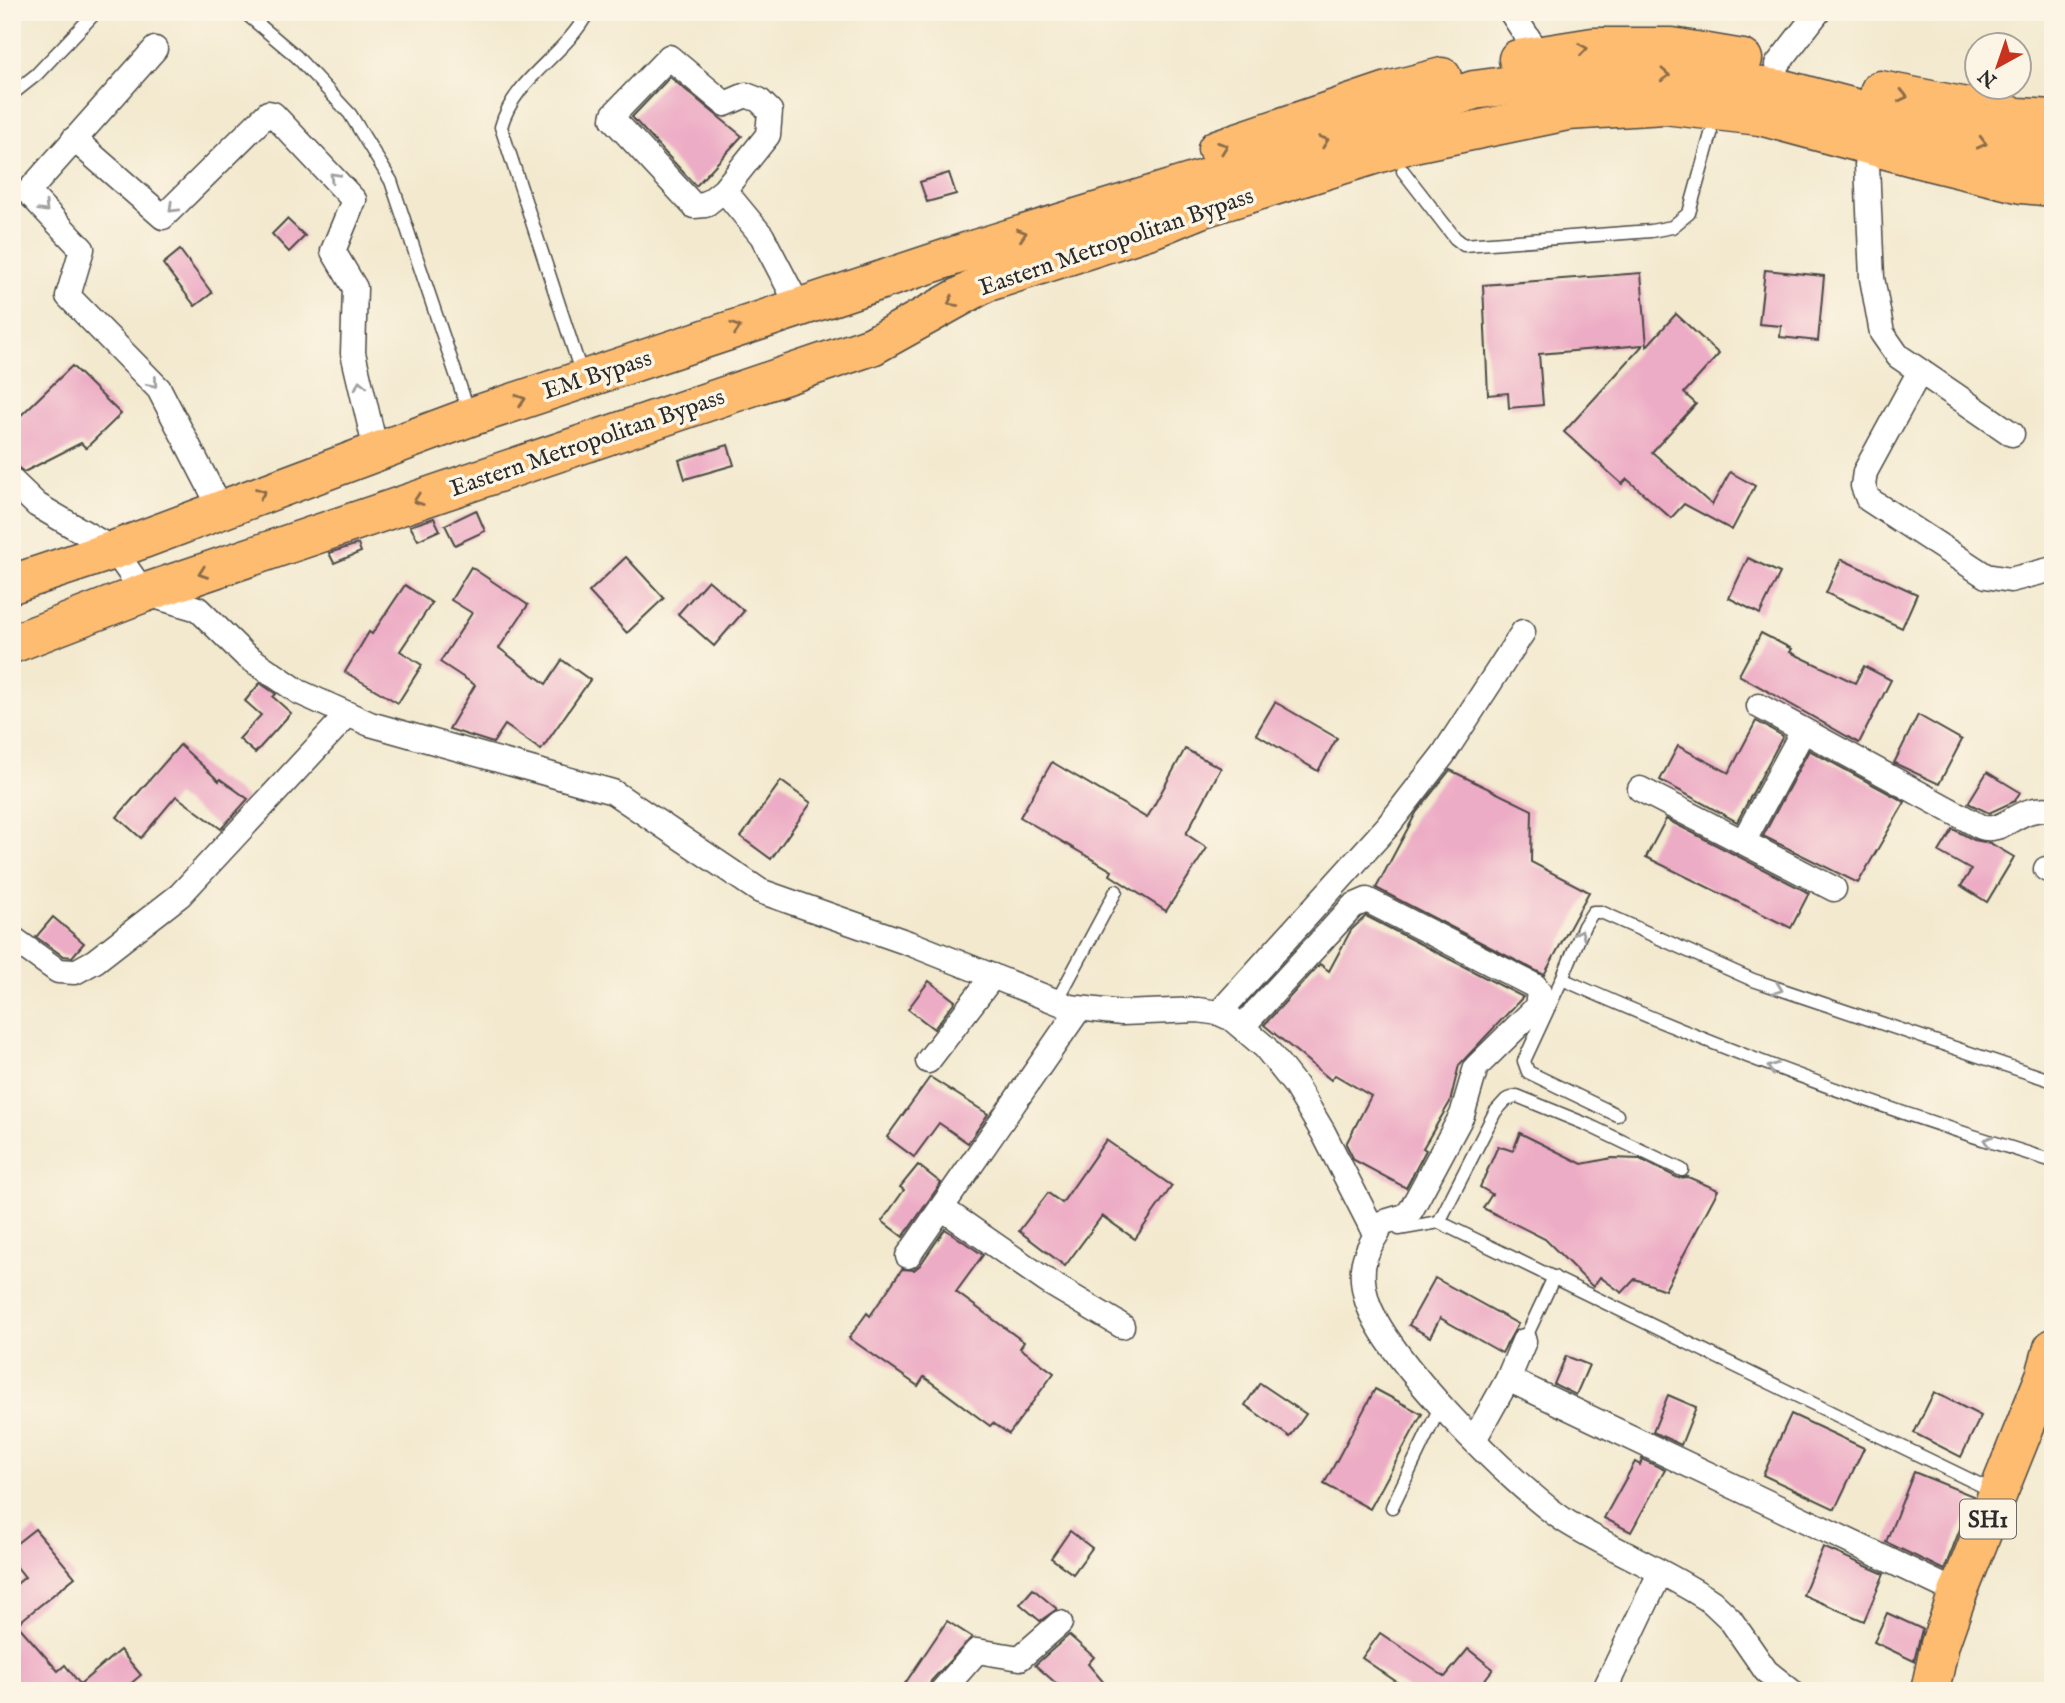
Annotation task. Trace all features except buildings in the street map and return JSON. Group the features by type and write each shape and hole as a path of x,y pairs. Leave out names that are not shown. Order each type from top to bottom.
{"main road":[{"path":"1100,210 1119,185 1388,91 1497,63 1593,47 1672,47 1777,65 1912,98 2018,117 2053,119"},
{"name":"Eastern Metropolitan Bypass","path":"12,644 144,593 872,346 977,267 1154,228 1195,197 1475,90 1558,79 1662,74 1787,90 2021,152 2053,156"},
{"name":"Eastern Metropolitan Bypass","path":"1195,197 1409,144 1568,111 1664,105 1760,116 1982,175 2022,184 2053,187"},
{"path":"1154,228 1255,218 1501,142 1578,127 1655,126 1818,153 1959,193 2053,212"},
{"name":"EM Bypass","path":"12,584 114,550 470,416 799,307 977,267 1100,210 1195,197"},
{"name":"SH1","path":"1937,1689 1940,1644 2053,1348"}],"street":[{"path":"1511,12 1540,56"},
{"path":"1777,65 1818,12"},
{"path":"155,50 28,192 82,249 68,296 159,389 221,509"},
{"path":"669,57 725,104 746,95 758,100 770,111 768,135 724,190 705,205 694,206 613,119 614,114 669,57"},
{"path":"74,139 163,217 268,113 273,114 354,200 333,251 355,288 353,354 376,451"},
{"path":"1867,165 1877,315 1882,333 1898,356 2012,434"},
{"path":"724,190 762,236 799,307"},
{"path":"1920,371 1865,472 1863,486 1868,499 1986,576 2010,580 2053,569"},
{"path":"12,481 37,505 114,550 144,593 198,609 245,655 299,692 370,724 460,751 575,778 613,792 760,891 1068,1005 1122,1013 1198,1010 1219,1013 1242,1027 1265,1047 1295,1085 1374,1229"},
{"path":"1219,1013 1387,827 1443,755 1523,632"},
{"path":"1759,706 1988,830 2001,827 2028,810 2053,810"},
{"path":"12,938 58,971 75,972 95,961 180,895 348,713"},
{"path":"1743,842 1803,731"},
{"path":"1640,789 1834,889"},
{"path":"1242,1027 1353,906 1367,900 1535,986 1539,992 1537,1007 1476,1067 1462,1115 1411,1210 1405,1216 1374,1229 1362,1262 1368,1305 1390,1343 1441,1404 1514,1481 1550,1510 1712,1602 1730,1619 1766,1671 1791,1691"},
{"path":"928,1061 993,976"},
{"path":"908,1256 943,1209 1068,1005"},
{"path":"943,1209 1048,1282 1122,1326"},
{"path":"1474,1440 1508,1379 1524,1341"},
{"path":"1508,1379 1958,1593"},
{"path":"1604,1691 1660,1573"},
{"path":"942,1691 977,1651 1020,1658 1060,1623"}],"lane":[{"path":"12,94 36,75 96,12"},
{"path":"244,12 296,56 350,114 391,181 470,416"},
{"path":"583,379 501,127 506,110 517,92 578,30 588,12"},
{"path":"1403,171 1455,238 1464,245 1639,232 1672,227 1686,218 1694,200 1711,134"},
{"path":"1068,1005 1116,891"},
{"path":"1617,1115 1524,1068 1524,1061 1584,926 1594,912 1601,912 1753,980 2053,1081"},
{"path":"1562,979 1732,1053 1886,1108 2053,1161"},
{"path":"1439,1222 1495,1112 1506,1100 1517,1096 1588,1125 1682,1170"},
{"path":"1374,1229 1439,1222 1998,1494"},
{"path":"1524,1341 1554,1277"},
{"path":"1392,1507 1441,1404"}]}
